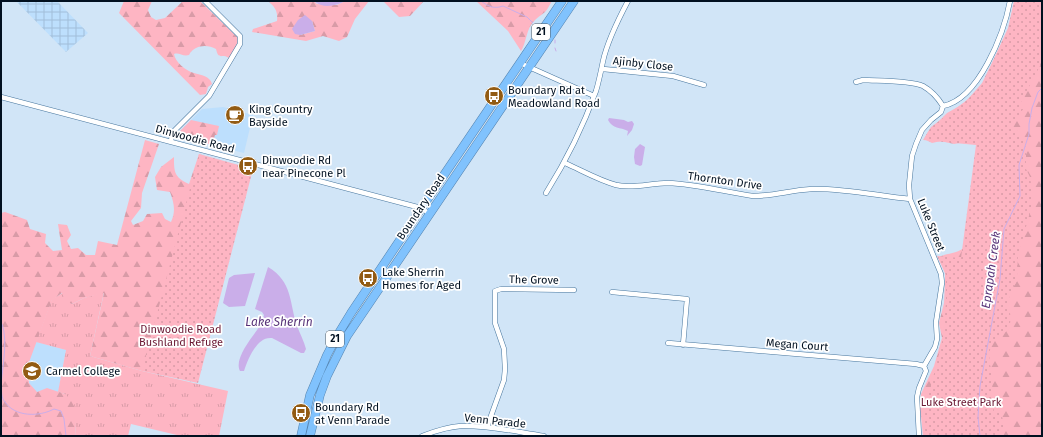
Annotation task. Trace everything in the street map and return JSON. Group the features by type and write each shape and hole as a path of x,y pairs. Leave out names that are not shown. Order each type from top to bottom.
{"highway":[{"name":"Boundary Road","path":"301,436 310,395 330,349 350,313 562,1"},
{"name":"Boundary Road","path":"310,436 320,395 337,355 357,321 574,1"}],"street":[{"path":"171,142 172,134 175,130 209,96 240,44 240,36 205,1"},
{"path":"529,51 531,44 558,1"},
{"path":"546,193 565,163 594,96 608,49 628,1"},
{"name":"Luke Street","path":"919,436 917,397 926,371 924,366 935,347 937,339 936,313 940,302 942,283 941,274 910,199 910,170 916,144 922,130 941,112 944,106 963,97 979,78 1002,30 1010,1"},
{"path":"520,63 594,96"},
{"name":"Ajinby Close","path":"603,69 666,74 704,85"},
{"path":"856,82 863,80 916,84 930,90 936,95 944,106"},
{"name":"Dinwoodie Road","path":"1,97 421,208 430,214"},
{"name":"Thornton Drive","path":"565,163 617,185 628,186 653,183 670,183 753,196 765,196 796,190 828,189 910,199"},
{"name":"The Grove","path":"487,427 504,380 505,369 504,349 495,323 495,291 501,289 574,290"},
{"path":"612,292 687,299 683,345"},
{"name":"Megan Court","path":"668,343 863,359 924,366"},
{"name":"Venn Parade","path":"422,436 461,426 487,427 544,436"}],"shaded area":[{"path":"16,1 57,1 88,33 66,52"},
{"name":"King Country Bayside","path":"223,107 253,115 244,153 179,137 178,133 202,109"},
{"name":"Carmel College","path":"1,332 66,350 50,436 1,436"}],"green space":[{"path":"124,1 152,1 148,10 151,17 156,20 165,18 183,1 200,1 238,38 238,42 229,58 219,56 216,49 209,46 197,47 189,55 174,54 176,60 184,68 191,72 205,76 211,81 212,84 208,87 206,94 200,95 119,13"},
{"path":"268,1 314,1 317,4 337,5 345,1 369,1 355,19 347,37 339,41 323,36 306,41 252,32 253,29 277,21 274,7","holes":["312,21 315,31 300,35"]},
{"path":"383,1 424,1 410,16 399,17"},
{"path":"476,1 552,1 546,11 531,25 521,51 508,31"},
{"name":"Luke Street Park","path":"1014,1 1042,1 1042,58 1040,61 1040,66 1021,102 1020,105 1024,108 1012,124 1013,129 1020,132 1026,148 1026,169 1030,177 1032,205 1018,256 1017,277 1019,278 1012,290 1008,305 1011,319 1010,323 1003,335 991,343 990,349 994,413 1001,413 1004,424 1000,436 925,436 924,413 943,338 946,301 946,275 937,256 961,258 976,145 923,140 931,127 967,100 982,85 1008,28"},
{"name":"Luke Street Park","path":"1042,1 1042,436 923,436 920,407 921,394 934,366 942,338 939,323 944,303 945,273 939,257 964,248 978,143 960,141 959,143 954,144 941,141 932,143 924,139 928,132 947,113 963,104 982,83 997,53"},
{"path":"191,120 219,126 217,135 215,135 212,145 179,137 178,133"},
{"path":"145,140 159,144 142,193 141,208 131,221 133,225 143,221 147,214 162,213 165,219 171,222 174,214 173,200 170,192 157,190 155,177 161,167 174,157 176,174 180,179 189,184 199,154 251,172 166,368 142,371 90,356 104,293 84,298 72,304 64,300 62,293 52,300 28,365 29,383 37,392 47,388 65,394 74,403 76,425 75,436 1,436 1,213 5,212 27,220 30,229 46,234 45,243 53,251 62,250 58,224 67,225 71,235 67,241 71,249 78,248 86,255 95,255 98,241 117,245"},
{"name":"Dinwoodie Road Bushland Refuge","path":"199,154 253,169 198,383 142,371"},
{"path":"104,292 90,356 142,371 228,391 219,436 181,436 131,424 128,436 75,436 76,425 65,394 58,392 66,350 36,342 52,299 63,293 72,304 84,298"}],"water":[{"path":"314,1 345,1 330,6 325,6"},
{"path":"305,15 312,21 315,31 300,35 295,34 292,29 298,20"},
{"path":"609,118 628,122 632,121 634,124 632,130 627,136 628,131 612,125 608,120"},
{"path":"640,144 645,147 642,165 640,166 635,164 634,157 635,149"},
{"name":"Lake Sherrin","path":"268,267 282,279 286,286 294,317 306,349 304,353 301,353 272,338 267,338 258,344 248,360 244,371 240,371 239,366 242,353 262,323 264,315 262,312 255,309"},
{"path":"255,273 245,306 229,307 223,303 229,278 234,275"}],"waterway":[{"path":"481,1 492,7 503,6 527,17 533,23"},
{"name":"Eprapah Creek","path":"980,436 978,417 980,386 1000,279 1004,229 1020,196 1019,165 1029,134 1032,108 1038,92 1042,88"},
{"path":"1,322 5,336 1,386"},
{"path":"1,387 2,397 9,407 15,411 28,414 48,412 54,409 61,411 64,419 66,436"}],"place":[{"name":"Boundary Rd at Meadowland Road","path":"494,96"},
{"name":"King Country Bayside","path":"235,115"},
{"name":"Dinwoodie Rd near Pinecone Pl","path":"248,166"},
{"name":"Lake Sherrin Homes for Aged","path":"368,278"},
{"name":"Carmel College","path":"32,371"},
{"name":"Boundary Rd at Venn Parade","path":"301,413"}]}
